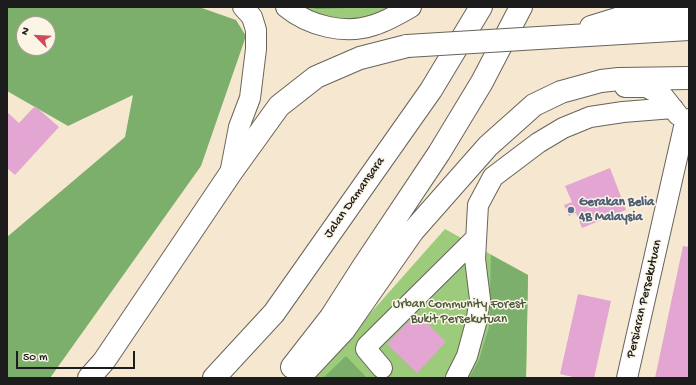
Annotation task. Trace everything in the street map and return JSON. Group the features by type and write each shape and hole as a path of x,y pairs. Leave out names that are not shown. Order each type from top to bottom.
{"main road":[{"name":"Jalan Damansara","path":"214,378 274,313 431,90 481,7"},
{"path":"283,378 331,317 439,153 482,82 521,7"},
{"path":"555,37 617,19 645,7"},
{"path":"617,19 689,8"},
{"path":"89,378 104,361 230,174 279,106 316,77 360,58 407,46 689,30"},
{"path":"299,378 344,330 413,231 488,146 534,105 560,92 601,81 619,79 689,78"}],"street":[{"path":"230,174 239,127 250,98 256,50 256,30 252,17 243,7"},
{"path":"286,7 293,13 320,25 350,29 374,25 411,7"},
{"path":"584,86 601,88 646,87 663,96 686,123"},
{"path":"456,378 468,356 476,324 480,299 475,259 478,205 493,177 538,143 563,128 590,117 623,112 673,108"},
{"name":"Persiaran Persekutuan","path":"627,378 686,123"},
{"path":"382,368 366,349 366,346 476,238"}],"green space":[{"path":"7,7 199,7 236,20 246,36 201,166 50,378 7,378 7,237 125,137 133,95 68,126 7,91"},
{"path":"299,7 393,7 373,19 337,19 307,12"},
{"path":"313,7 381,7 316,9"},
{"name":"Urban Community Forest Bukit Persekutuan","path":"445,229 528,275 526,378 313,378"},
{"path":"491,255 528,275 526,378 469,378 479,360 489,327"},
{"path":"346,356 367,378 323,378"}],"building":[{"path":"35,106 59,127 15,175 7,168 7,112 19,123"},
{"path":"610,168 626,210 582,228 576,213 569,216 564,205 572,202 565,186"},
{"path":"683,246 689,247 689,378 655,378"},
{"path":"578,294 611,301 594,378 577,378 560,374"},
{"path":"417,313 446,342 417,373 387,344"}],"place":[{"name":"Gerakan Belia 4B Malaysia","path":"571,210"}]}
